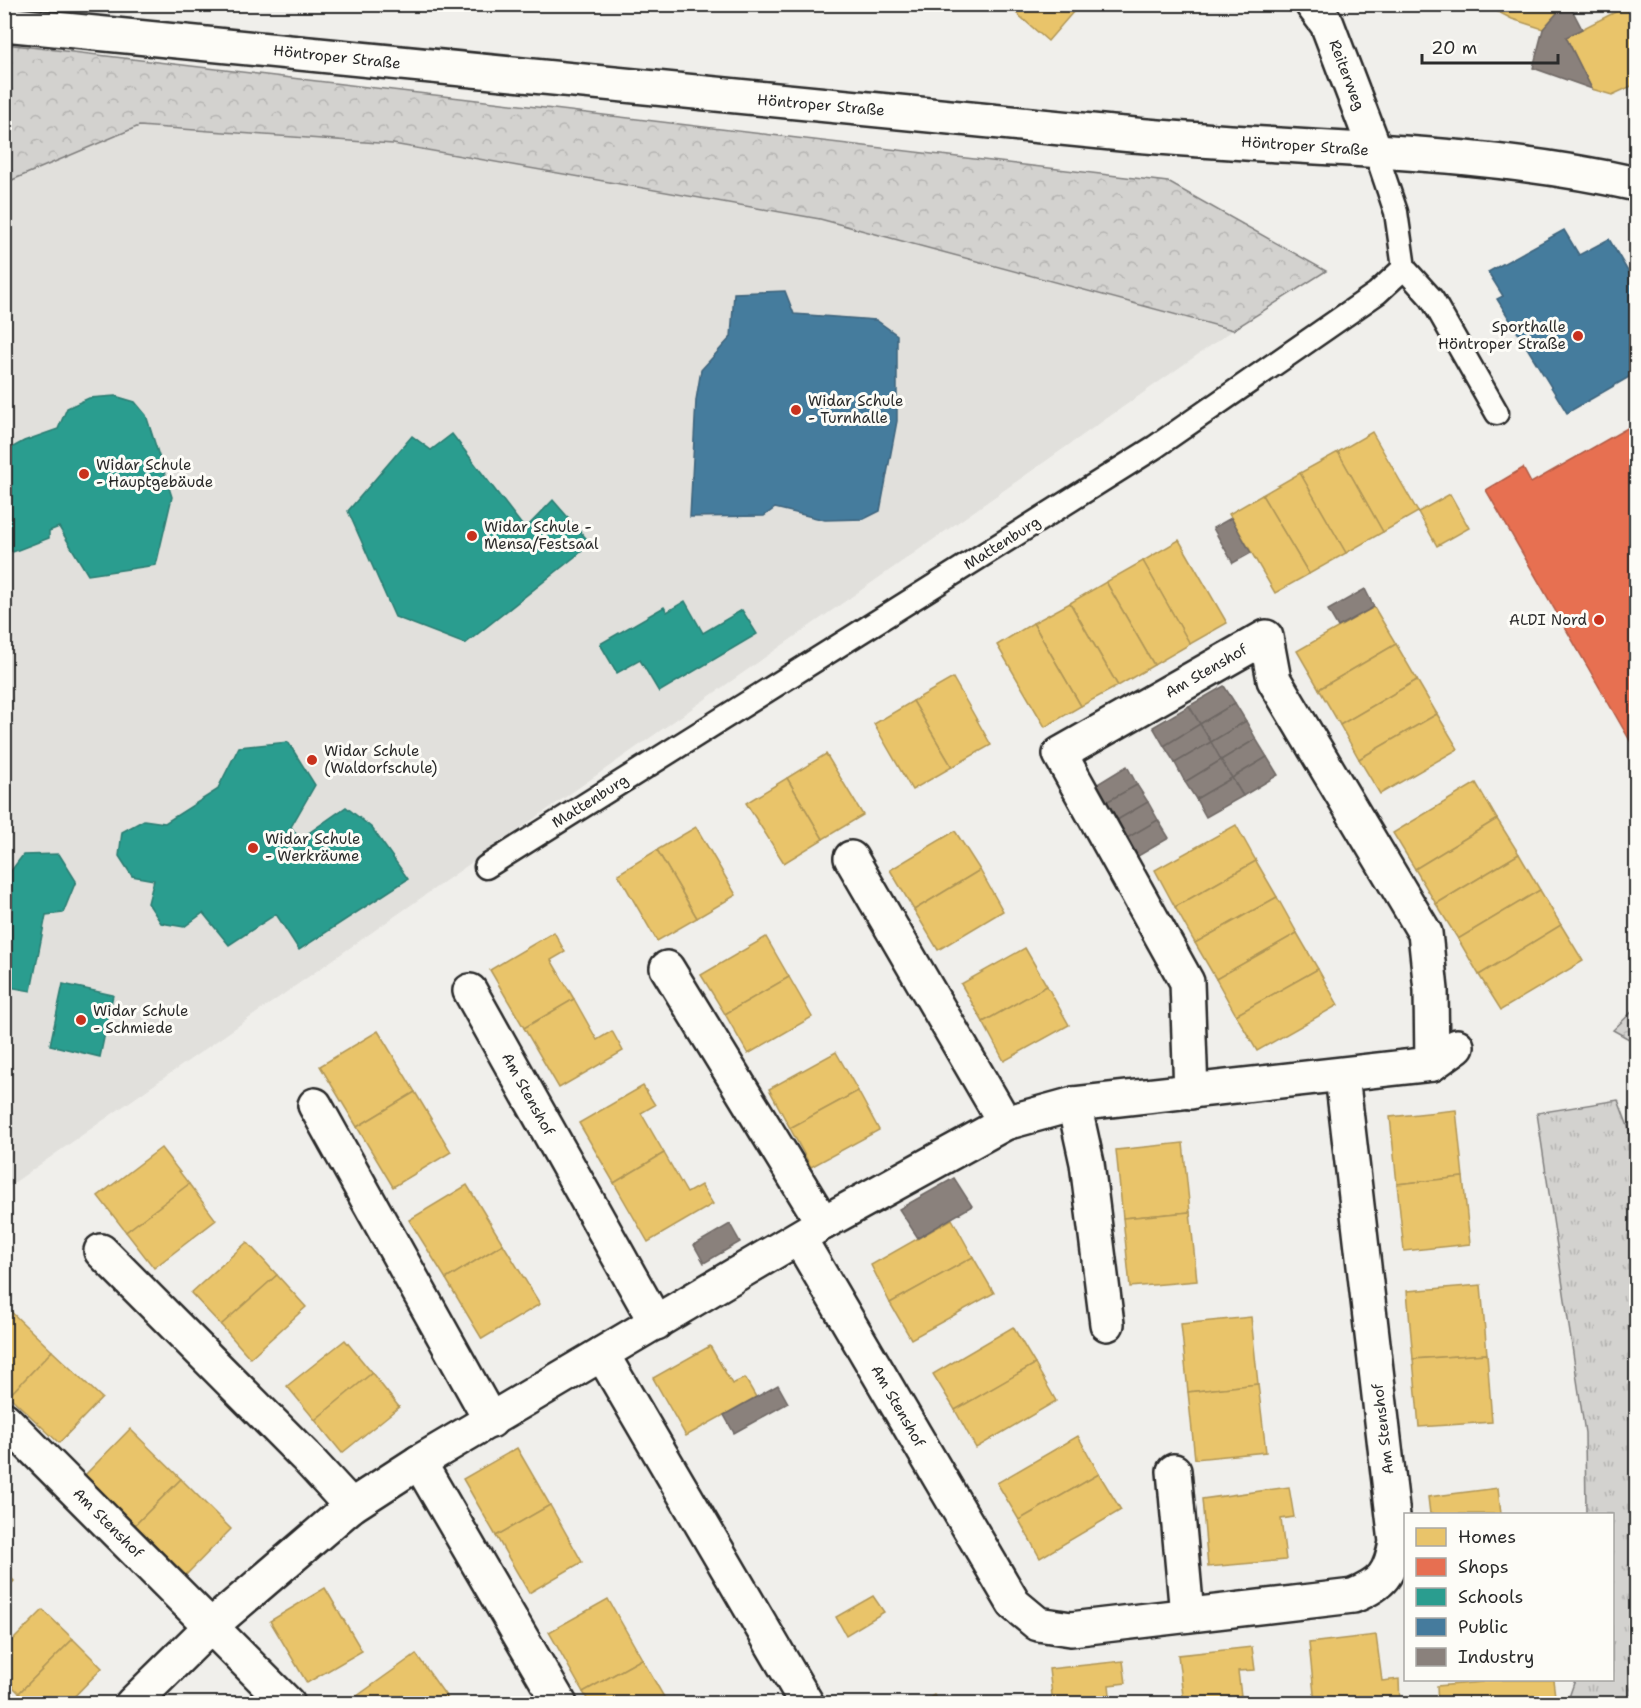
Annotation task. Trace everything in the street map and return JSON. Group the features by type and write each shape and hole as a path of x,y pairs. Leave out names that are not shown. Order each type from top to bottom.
{"street":[{"name":"Reiterweg","path":"1312,4 1328,24 1375,150"},
{"name":"Höntroper Straße","path":"4,24 1145,136 1375,150 1538,167 1636,184"},
{"name":"Am Stenshof","path":"132,1704 211,1626 351,1506 419,1461 491,1421 811,1231 1005,1123 1074,1104 1191,1092 1342,1076 1444,1055 1431,990 1425,933 1274,680 1266,637 1060,754 1187,982 1191,1092"},
{"path":"851,858 1005,1123"},
{"name":"Am Stenshof","path":"667,968 1014,1604 1038,1624 1071,1629 1353,1596 1375,1588 1391,1567 1396,1542 1342,1076"},
{"name":"Am Stenshof","path":"470,991 656,1323"},
{"path":"1074,1104 1087,1163 1107,1324"},
{"path":"315,1105 491,1421"},
{"path":"101,1251 305,1456 351,1506"},
{"path":"602,1354 807,1704"},
{"name":"Am Stenshof","path":"4,1419 288,1704"},
{"path":"419,1461 560,1704"},
{"path":"1174,1471 1187,1616"}],"lane":[{"path":"1375,150 1396,212 1404,268 1432,299 1497,413"},
{"name":"Mattenburg","path":"486,867 1155,447 1377,293 1404,268"}],"shaded area":[{"name":"Widar Schule (Waldorfschule)","path":"139,126 393,144 820,219 1233,330 5,1189 5,183"}],"green space":[{"path":"5,44 1168,182 1326,271 1233,330 820,219 393,144 139,126 5,183"},
{"path":"1636,1008 1636,1043 1613,1030"},
{"path":"1618,1100 1636,1148 1636,1703 1567,1703 1575,1681 1614,1681 1614,1513 1586,1513 1585,1433 1537,1113"}],"building: Homes":[{"path":"1006,4 1080,4 1048,41"},
{"path":"1483,4 1565,4 1543,29 1512,19"},
{"path":"1631,4 1636,18 1636,84 1612,95 1592,89 1566,37"},
{"path":"1372,432 1418,512 1383,532 1338,452"},
{"path":"1338,452 1383,532 1346,553 1300,473"},
{"path":"1300,473 1346,553 1309,574 1262,495"},
{"path":"1450,494 1469,528 1437,546 1418,512"},
{"path":"1262,495 1309,574 1275,593 1229,514"},
{"path":"1179,540 1227,623 1190,644 1143,561"},
{"path":"1143,561 1190,644 1154,665 1106,582"},
{"path":"1106,582 1154,665 1118,686 1070,603"},
{"path":"1070,603 1118,686 1081,706 1033,623"},
{"path":"1374,607 1396,644 1319,689 1297,651"},
{"path":"1033,623 1081,706 1045,727 997,645"},
{"path":"1396,644 1417,680 1340,725 1319,689"},
{"path":"953,678 991,745 952,767 913,701"},
{"path":"1417,680 1437,714 1359,759 1340,725"},
{"path":"913,701 952,767 912,790 874,724"},
{"path":"1437,714 1458,749 1380,794 1359,759"},
{"path":"826,754 863,815 823,839 787,778"},
{"path":"787,778 823,839 784,863 746,803"},
{"path":"1476,783 1497,819 1415,869 1393,833"},
{"path":"1497,819 1519,854 1436,904 1415,869"},
{"path":"1236,825 1256,861 1175,907 1155,870"},
{"path":"696,827 736,895 697,918 657,850"},
{"path":"955,831 980,870 914,910 890,870"},
{"path":"657,850 697,918 657,941 618,874"},
{"path":"1519,854 1540,890 1458,939 1436,904"},
{"path":"1256,861 1277,897 1195,943 1175,907"},
{"path":"980,870 1003,911 938,950 914,910"},
{"path":"1540,890 1561,925 1479,975 1458,939"},
{"path":"1277,897 1297,933 1216,979 1195,943"},
{"path":"1561,925 1583,961 1501,1010 1479,975"},
{"path":"554,932 565,952 551,960 574,999 524,1028 490,970"},
{"path":"1297,933 1318,969 1236,1015 1216,979"},
{"path":"766,937 789,977 725,1014 701,975"},
{"path":"1025,948 1047,986 983,1022 961,984"},
{"path":"1318,969 1338,1005 1257,1051 1236,1015"},
{"path":"789,977 812,1017 748,1054 725,1014"},
{"path":"1047,986 1069,1025 1004,1061 983,1022"},
{"path":"574,999 597,1040 612,1031 623,1051 559,1088 524,1028"},
{"path":"378,1031 415,1092 357,1127 320,1066"},
{"path":"836,1052 858,1091 790,1128 769,1089"},
{"path":"643,1086 655,1105 641,1113 664,1153 614,1183 579,1123"},
{"path":"858,1091 879,1130 811,1167 790,1128"},
{"path":"415,1092 451,1152 393,1187 357,1127"},
{"path":"1456,1110 1463,1177 1397,1184 1390,1117"},
{"path":"1183,1143 1190,1212 1123,1218 1116,1150"},
{"path":"161,1148 189,1184 126,1232 98,1196"},
{"path":"664,1153 687,1193 701,1185 713,1204 648,1242 614,1183"},
{"path":"1463,1177 1470,1244 1404,1251 1397,1184"},
{"path":"189,1184 216,1220 154,1268 126,1232"},
{"path":"467,1185 503,1244 446,1279 409,1220"},
{"path":"1190,1212 1197,1281 1130,1287 1123,1218"},
{"path":"952,1219 973,1257 890,1303 871,1265"},
{"path":"247,1242 277,1275 221,1325 191,1293"},
{"path":"503,1244 540,1304 482,1339 446,1279"},
{"path":"973,1257 994,1293 911,1339 890,1303"},
{"path":"277,1275 306,1307 250,1358 221,1325"},
{"path":"1481,1285 1487,1354 1413,1359 1407,1291"},
{"path":"4,1305 52,1351 9,1396 4,1391"},
{"path":"1251,1317 1258,1384 1188,1392 1181,1324"},
{"path":"1013,1327 1035,1364 955,1410 933,1374"},
{"path":"345,1340 372,1373 315,1420 287,1386"},
{"path":"710,1346 732,1384 745,1378 756,1397 686,1436 653,1378"},
{"path":"52,1351 102,1398 59,1443 9,1396"},
{"path":"1487,1354 1492,1422 1419,1427 1413,1359"},
{"path":"1035,1364 1056,1401 976,1448 955,1410"},
{"path":"372,1373 399,1407 342,1453 315,1420"},
{"path":"1258,1384 1266,1452 1195,1459 1188,1392"},
{"path":"130,1429 181,1479 135,1525 85,1475"},
{"path":"1078,1436 1099,1474 1019,1520 997,1483"},
{"path":"517,1448 550,1505 496,1536 463,1479"},
{"path":"1099,1474 1121,1510 1040,1558 1019,1520"},
{"path":"181,1479 231,1529 186,1575 135,1525"},
{"path":"1289,1487 1294,1517 1281,1519 1286,1560 1208,1567 1202,1499"},
{"path":"1498,1488 1501,1513 1430,1513 1428,1497"},
{"path":"550,1505 582,1562 529,1593 496,1536"},
{"path":"4,1571 14,1581 4,1591"},
{"path":"325,1588 362,1651 307,1683 270,1621"},
{"path":"873,1596 884,1612 846,1635 836,1617"},
{"path":"608,1599 642,1659 583,1692 549,1632"},
{"path":"43,1610 73,1639 19,1693 4,1678 4,1649"},
{"path":"1376,1635 1382,1681 1399,1679 1400,1704 1315,1704 1309,1643"},
{"path":"73,1639 102,1668 67,1704 30,1704 19,1693"},
{"path":"1252,1647 1255,1670 1238,1671 1242,1704 1184,1704 1178,1655"},
{"path":"416,1654 451,1703 346,1704"},
{"path":"642,1659 668,1704 590,1704 583,1692"},
{"path":"1123,1661 1126,1683 1109,1685 1111,1704 1053,1704 1049,1669"},
{"path":"1553,1681 1556,1704 1438,1704 1437,1686 1482,1682"},
{"path":"934,1695 939,1704 919,1704"}],"building: Shops":[{"name":"ALDI Nord","path":"1636,423 1636,751 1486,490 1523,468 1531,483"}],"building: Schools":[{"name":"Widar Schule - Hauptgebäude","path":"115,396 135,402 146,415 172,497 156,565 88,575 59,527 49,531 49,538 13,552 4,546 4,452 24,441 58,429 67,408 89,398"},
{"name":"Widar Schule - Mensa/Festsaal","path":"452,434 525,529 553,500 591,544 465,644 395,617 348,511 412,436 431,450"},
{"path":"685,601 703,633 742,610 757,634 659,692 640,660 617,673 600,644 664,607 667,612"},
{"name":"Widar Schule - Werkräume","path":"288,742 315,785 291,827 300,839 346,807 372,828 408,879 299,950 276,914 229,945 203,913 184,927 161,923 148,903 154,880 132,876 119,856 122,832 144,820 165,823 217,790 239,747"},
{"path":"59,854 76,881 63,913 46,915 31,991 9,987 4,1011 4,880 23,855"},
{"name":"Widar Schule - Schmiede","path":"63,984 113,995 100,1057 50,1045"}],"building: Public":[{"name":"Sporthalle Höntroper Straße","path":"1564,230 1579,255 1609,239 1636,285 1636,373 1567,413 1497,299 1503,296 1488,272"},
{"name":"Widar Schule - Turnhalle","path":"785,291 794,314 876,320 897,335 897,421 880,511 864,519 825,520 775,508 764,516 690,517 696,400 701,370 731,337 734,293"}],"building: Industry":[{"path":"1565,4 1569,4 1582,29 1566,37 1592,89 1533,68 1543,29"},
{"path":"1231,518 1251,553 1233,563 1213,528"},
{"path":"1365,589 1374,607 1338,627 1328,610"},
{"path":"1224,686 1235,703 1200,724 1189,706"},
{"path":"1235,703 1246,721 1211,742 1200,724"},
{"path":"1189,706 1200,724 1164,746 1153,727"},
{"path":"1246,721 1256,739 1221,760 1211,742"},
{"path":"1200,724 1211,742 1175,763 1164,746"},
{"path":"1256,739 1267,757 1232,778 1221,760"},
{"path":"1211,742 1221,760 1185,782 1175,763"},
{"path":"1267,757 1278,775 1243,796 1232,778"},
{"path":"1221,760 1232,778 1196,799 1185,782"},
{"path":"1127,766 1137,785 1101,805 1091,788"},
{"path":"1232,778 1243,796 1206,817 1196,799"},
{"path":"1137,785 1148,802 1112,823 1101,805"},
{"path":"1148,802 1158,820 1122,841 1112,823"},
{"path":"1158,820 1169,838 1133,859 1122,841"},
{"path":"954,1178 972,1206 918,1238 899,1209"},
{"path":"730,1224 740,1242 704,1263 694,1245"},
{"path":"778,1385 788,1403 734,1433 724,1415"}],"place":[{"name":"Sporthalle Höntroper Straße","path":"1578,336"},
{"name":"Widar Schule - Turnhalle","path":"796,410"},
{"name":"Widar Schule - Hauptgebäude","path":"84,474"},
{"name":"Widar Schule - Mensa/Festsaal","path":"472,536"},
{"name":"ALDI Nord","path":"1599,620"},
{"name":"Widar Schule (Waldorfschule)","path":"312,760"},
{"name":"Widar Schule - Werkräume","path":"253,848"},
{"name":"Widar Schule - Schmiede","path":"81,1020"}]}
